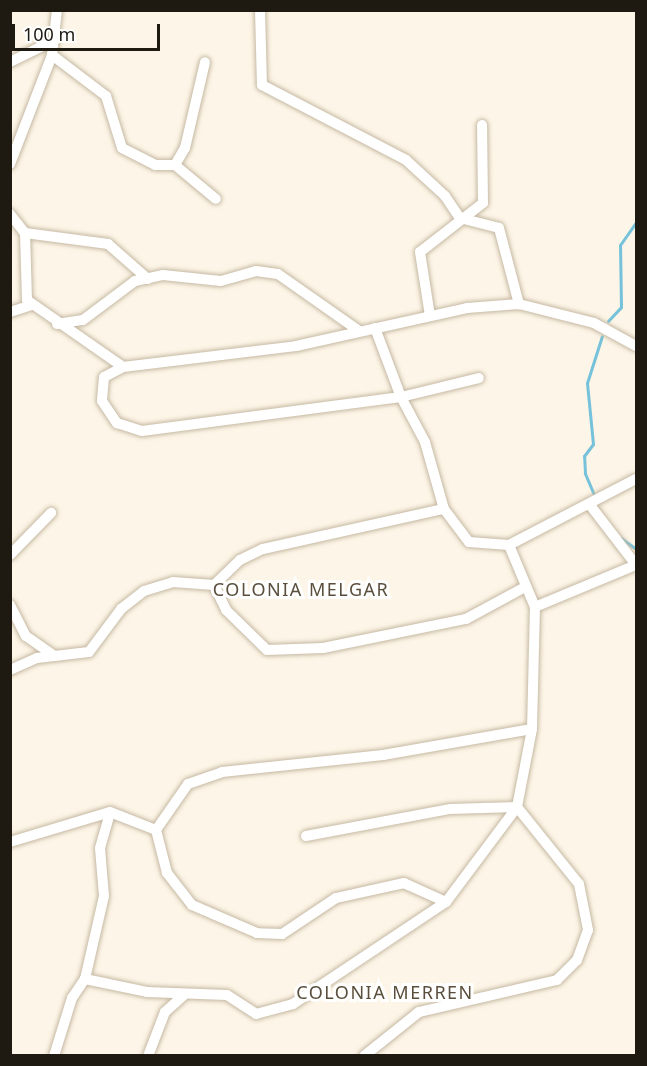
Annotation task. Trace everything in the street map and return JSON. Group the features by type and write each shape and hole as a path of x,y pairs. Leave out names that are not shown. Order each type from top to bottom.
{"street":[{"path":"10,164 52,55 56,40 57,10"},
{"path":"260,10 262,85 406,160 446,196 460,218 499,228 519,304"},
{"path":"10,63 56,40"},
{"path":"52,55 106,96 122,148 155,165 175,165 216,199"},
{"path":"175,165 185,148 205,62"},
{"path":"430,316 420,252 485,198 482,125"},
{"path":"10,214 25,233 25,291 31,305 56,324 94,343 123,367"},
{"path":"25,233 108,244 148,279"},
{"path":"56,324 83,320 135,281 148,279 221,281 256,271 278,274 359,331"},
{"path":"479,378 401,397 142,430 117,423 102,401 104,377 123,367 296,346 430,316 519,304 594,322 636,346"},
{"path":"10,312 31,305"},
{"path":"375,328 401,397 425,442 444,508 469,542 509,545 636,479"},
{"path":"535,607 636,565 590,504"},
{"path":"10,670 55,656 89,652 121,609 144,591 173,582 214,585 240,560 263,549 444,508"},
{"path":"10,555 51,513"},
{"path":"86,979 183,996 227,995 256,1014 293,1004 446,902 517,807 532,729 535,607 509,545"},
{"path":"214,585 226,610 267,651 323,648 466,619 525,587"},
{"path":"10,605 26,636 55,656"},
{"path":"446,902 404,884 336,898 282,934 257,933 192,905 167,873 156,830 188,784 222,772 383,755 532,729"},
{"path":"306,836 450,809 517,807"},
{"path":"364,1056 418,1012 557,980 577,960 588,930 579,884 517,807"},
{"path":"10,842 110,812 156,830"},
{"path":"54,1056 72,998 86,979 104,896 100,848 110,812"},
{"path":"148,1056 165,1011 183,996"}],"waterway":[{"path":"608,321 621,307 620,245 636,222"},
{"path":"595,497 585,473 584,456 593,444 587,383 602,336"},
{"path":"621,538 636,549"}],"district":[{"name":"COLONIA MELGAR","path":"301,589"},
{"name":"COLONIA MERREN","path":"385,992"}]}
